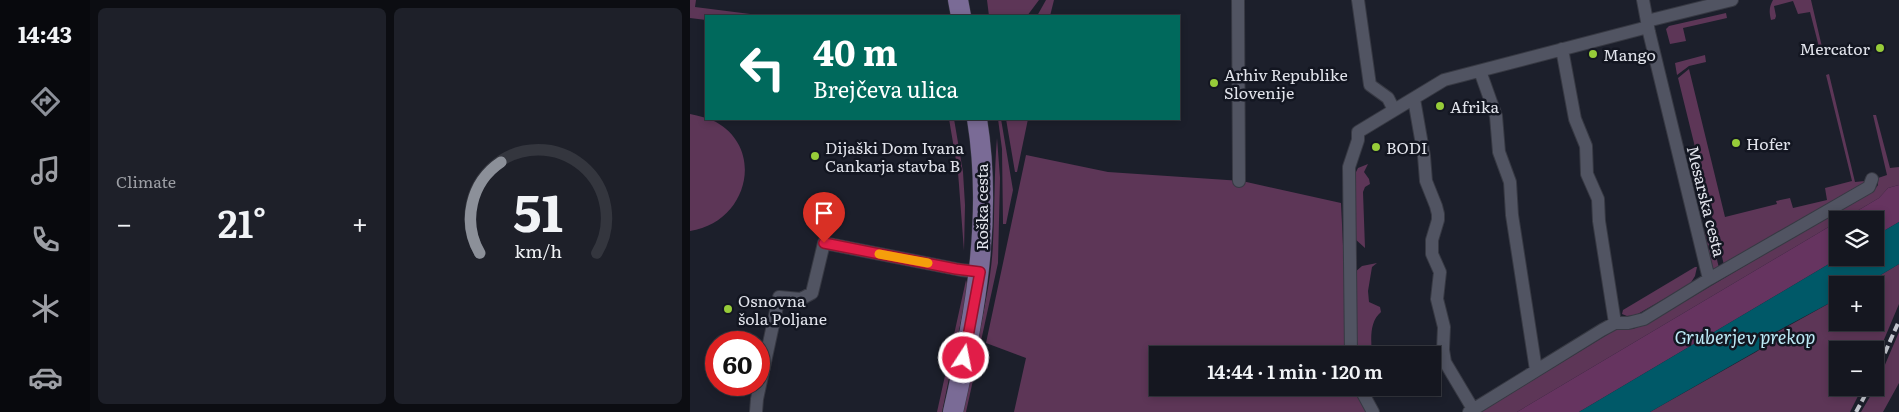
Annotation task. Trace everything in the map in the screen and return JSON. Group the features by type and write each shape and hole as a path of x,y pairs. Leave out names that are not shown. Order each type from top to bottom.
{"main road":[{"path":"958,0 961,15"},
{"name":"Roška cesta","path":"953,412 980,272 983,209 982,168 977,120"}],"street":[{"path":"1238,0 1239,182"},
{"path":"1358,0 1370,85 1388,98 1394,110"},
{"name":"Mesarska cesta","path":"1414,99 1424,156 1426,181 1438,214 1432,248 1433,259 1440,272 1437,299 1444,327 1443,355 1471,411 1615,323 1628,323 1644,319 1709,279 1647,24 1643,0"},
{"path":"1351,346 1349,167 1358,140 1358,132 1444,80 1562,49 1732,0"},
{"path":"1562,49 1575,118 1586,146 1587,174 1599,204 1615,323"},
{"path":"1480,71 1496,116 1499,152 1509,178 1512,215 1536,370"},
{"path":"1709,279 1869,187 1872,179"},
{"path":"756,412 778,297 801,299 812,293 824,243 980,272"},
{"path":"1364,396 1373,412"}],"shaded area":[{"path":"690,0 696,0 695,7 758,15 705,15 705,20 690,18"},
{"path":"987,0 1039,0 1028,15 989,15"},
{"path":"1046,0 1054,0 1050,15 1038,15"},
{"path":"1773,0 1811,0 1822,47 1819,47 1810,12 1798,14 1793,1 1774,6 1776,16 1775,19 1771,20 1770,10"},
{"path":"1726,13 1727,18 1683,28 1686,41 1670,44 1666,29 1669,26"},
{"path":"1705,55 1706,62 1689,66 1677,75 1675,63"},
{"path":"1689,69 1725,217 1777,204 1776,201 1790,198 1793,208 1827,200 1825,188 1852,181 1826,75 1829,74 1855,182 1865,181 1864,183 1724,265 1678,78"},
{"path":"690,114 716,122 732,134 741,150 745,167 743,184 736,200 725,215 710,225 690,231"},
{"path":"1873,115 1876,115 1890,168 1899,167 1899,185 1888,188 1879,198 1857,211 1838,211 1875,189 1878,185 1878,178 1887,175"},
{"path":"949,120 954,120 963,172 965,205 964,251 958,172"},
{"path":"998,120 1001,120 1013,190 1006,224 1003,224 1002,149"},
{"path":"1006,120 1028,120 1017,172 1015,172"},
{"path":"997,138 1000,178 998,263 981,341 978,341 991,267"},
{"path":"1026,155 1108,172 1242,181 1341,203 1347,329 1345,346 1149,346 1149,396 1360,396 1369,412 1014,412 1026,358 986,343"},
{"path":"1368,164 1364,172 1370,184 1365,187 1363,192 1365,248 1354,238 1355,174 1358,168"},
{"path":"1899,185 1899,222 1884,231 1884,211 1857,211 1879,198 1888,188"},
{"path":"1829,216 1829,227 1517,412 1480,412 1615,330 1633,329 1650,322"},
{"path":"1829,227 1829,264 1579,412 1517,412"},
{"path":"1710,231 1719,268 1714,270 1712,269 1703,235 1704,232"},
{"path":"1377,263 1372,267 1368,291 1369,302 1380,307 1381,312 1374,321 1372,346 1356,346 1354,273 1362,266"},
{"path":"1899,264 1899,304 1883,341 1829,341 1829,396 1858,396 1850,412 1650,412 1756,352 1773,341 1772,335 1829,303 1829,331 1884,331 1884,276 1879,276"},
{"path":"1697,267 1695,276 1690,284 1636,315 1627,316 1622,314 1623,310"},
{"path":"966,280 968,287 942,412 937,412"},
{"path":"1899,332 1899,383 1883,412 1861,412 1870,396 1884,396 1884,367"},
{"path":"976,350 979,353 966,412 963,412"}],"water":[{"name":"Gruberjev prekop","path":"1899,222 1899,264 1879,276 1829,276 1829,303 1772,334 1774,341 1650,412 1579,412 1829,264 1829,266 1884,266 1884,231"}],"railway":[{"path":"1884,355 1899,321"},
{"path":"1856,412 1865,396"}],"slow traffic":[{"path":"879,254 928,263"}],"place":[{"name":"Mercator","path":"1880,48"},
{"name":"Mango","path":"1593,54"},
{"name":"Arhiv Republike Slovenije","path":"1214,83"},
{"name":"Afrika","path":"1440,106"},
{"name":"Hofer","path":"1736,143"},
{"name":"BODI","path":"1376,147"},
{"name":"Dijaški Dom Ivana Cankarja stavba B","path":"815,156"},
{"name":"Osnovna šola Poljane","path":"728,309"}],"route":[{"path":"824,243 980,272 964,358"}]}
